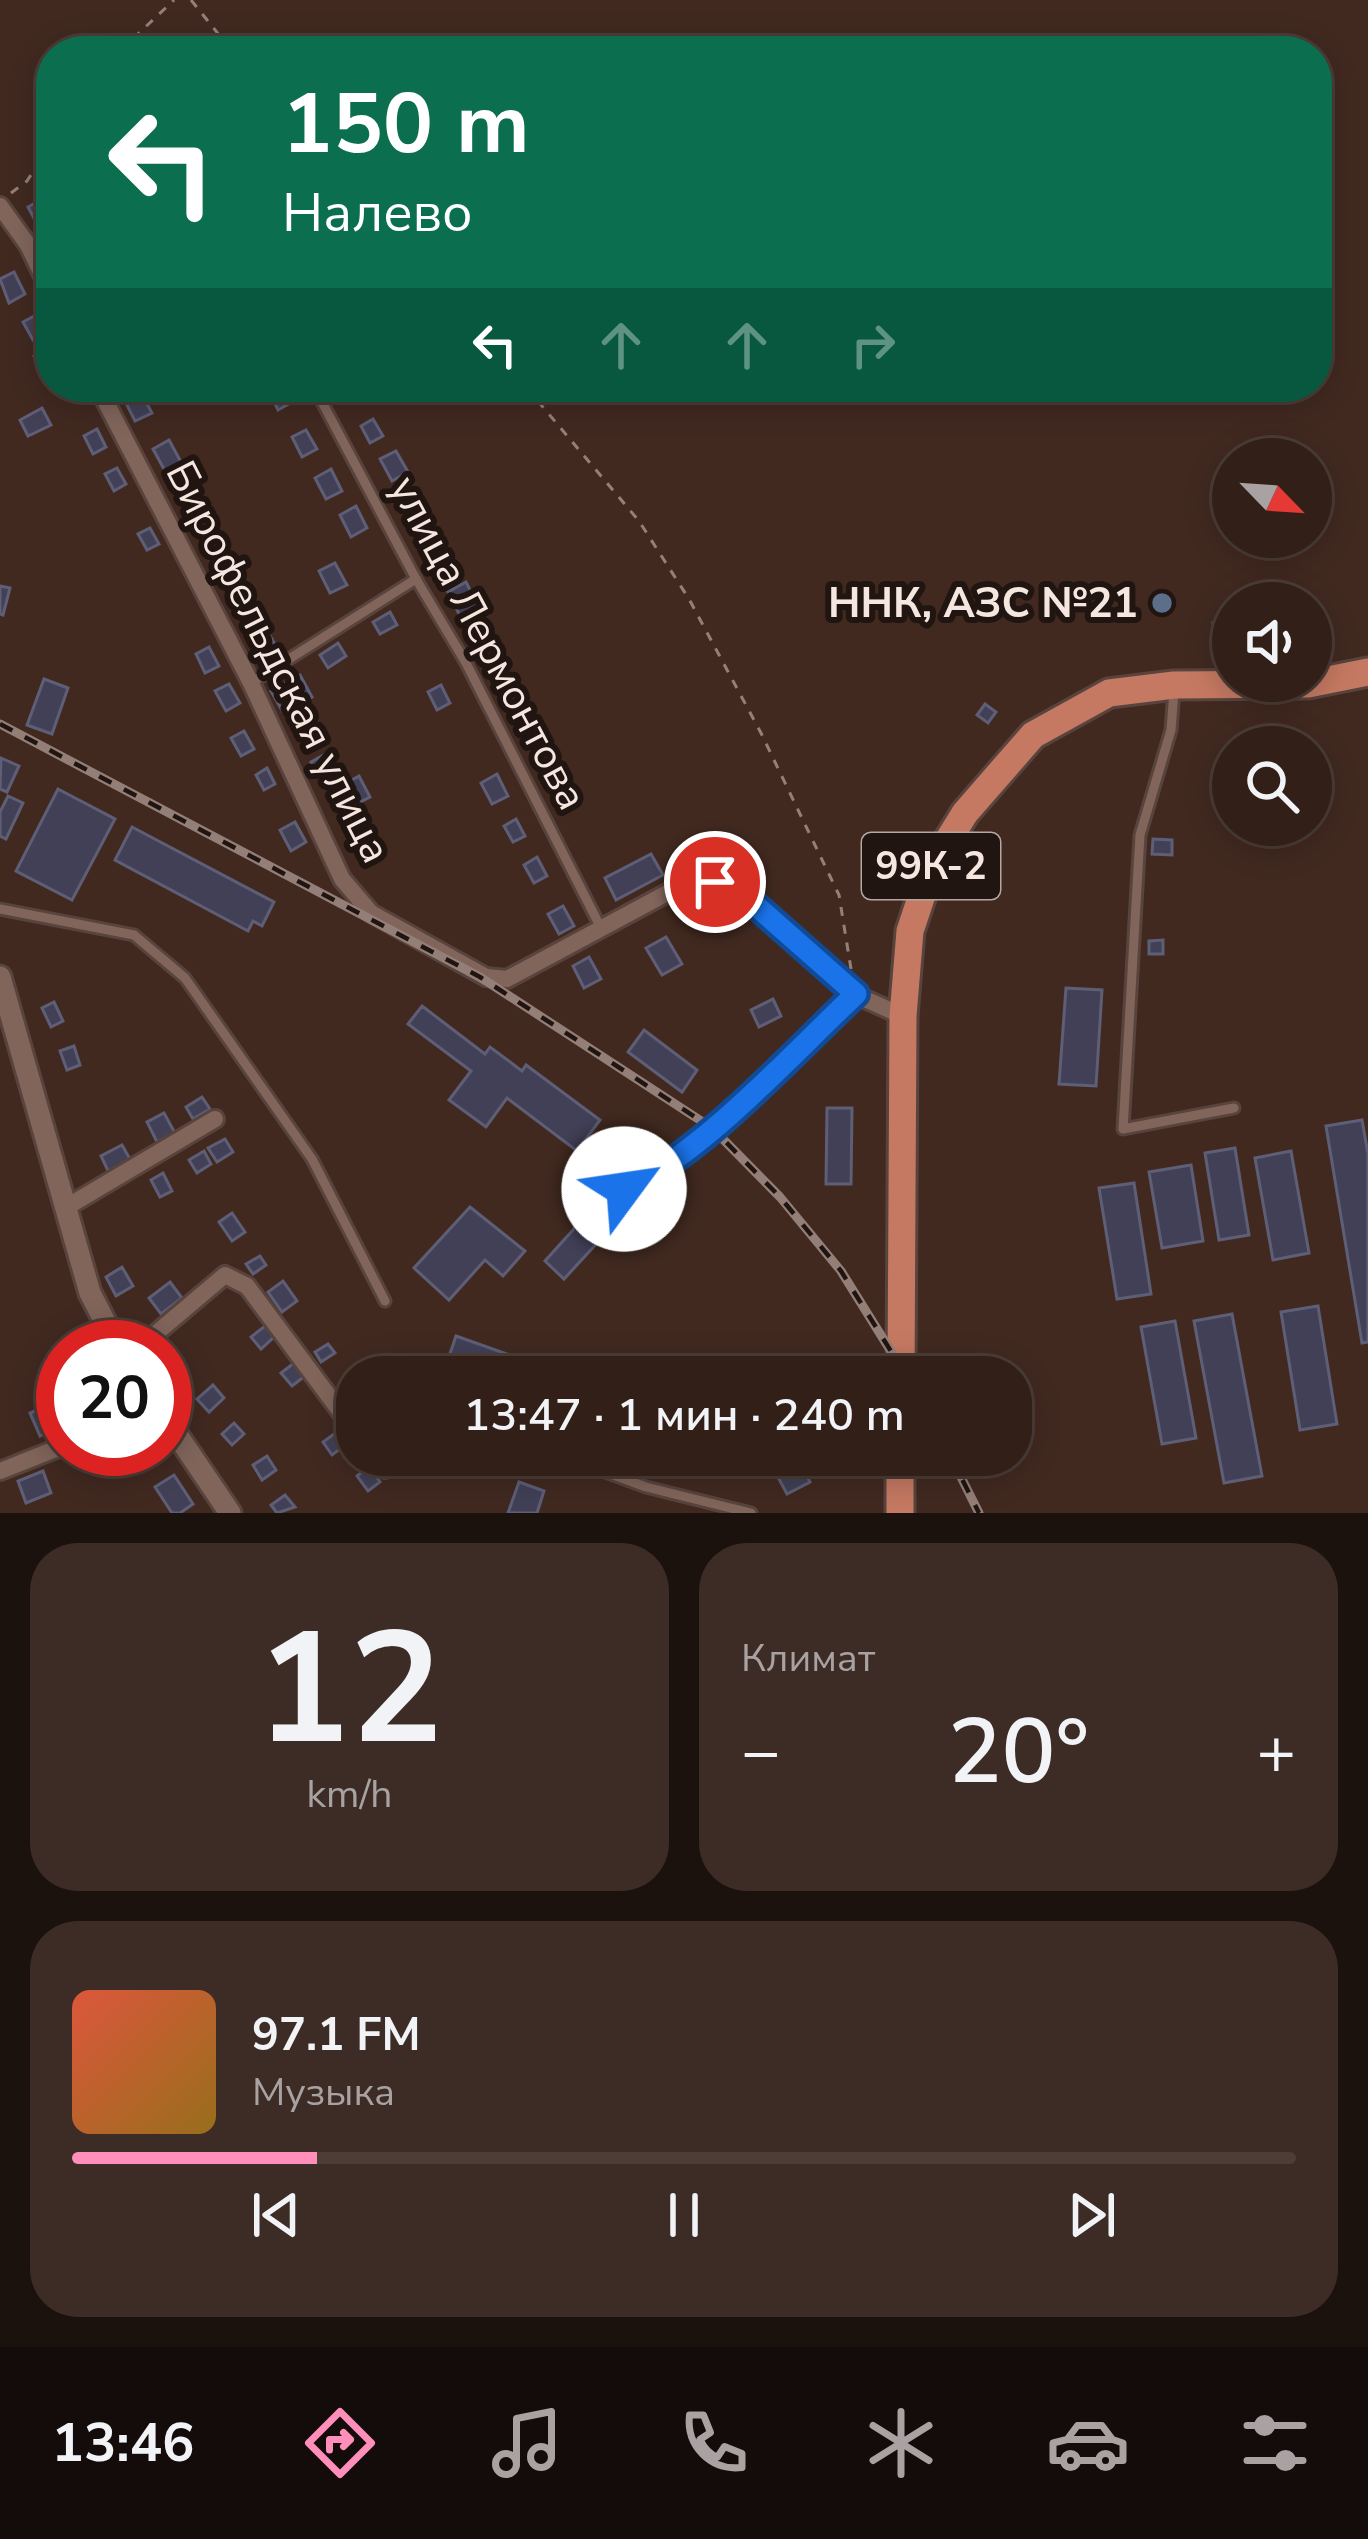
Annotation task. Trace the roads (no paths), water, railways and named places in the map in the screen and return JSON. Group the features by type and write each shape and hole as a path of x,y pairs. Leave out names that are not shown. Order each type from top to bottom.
{"main road":[{"name":"99К-2","path":"901,1356 902,1016 910,931 931,868 965,813 1033,735 1109,693 1174,686 1308,684 1368,672"},
{"path":"900,1476 900,1513"}],"street":[{"path":"0,203 36,262"},
{"name":"Бирофельдская улица","path":"106,402 251,683 342,879 371,913 486,977 506,979 602,930"},
{"path":"602,930 669,892 715,882 737,889 856,994 902,1016"},
{"path":"0,977 89,1293 104,1320"},
{"path":"65,1208 215,1119"},
{"path":"172,1320 224,1275 234,1276 247,1286 336,1406"},
{"path":"0,1471 36,1457"},
{"path":"192,1457 230,1513"}],"lane":[{"name":"улица Лермонтова","path":"322,402 466,663 602,930"},
{"path":"251,683 416,579"},
{"path":"1174,686 1171,730 1140,835 1123,1129 1234,1108"},
{"path":"0,909 134,935 185,978 312,1159 386,1301"},
{"path":"586,1194 624,1189 652,1177 856,994"},
{"path":"616,1476 751,1513"}],"railway":[{"path":"0,724 480,977 712,1128 780,1197 841,1271 894,1356"},
{"path":"960,1476 979,1513"}],"place":[{"name":"ННК, АЗС №21","path":"1162,603"}]}
